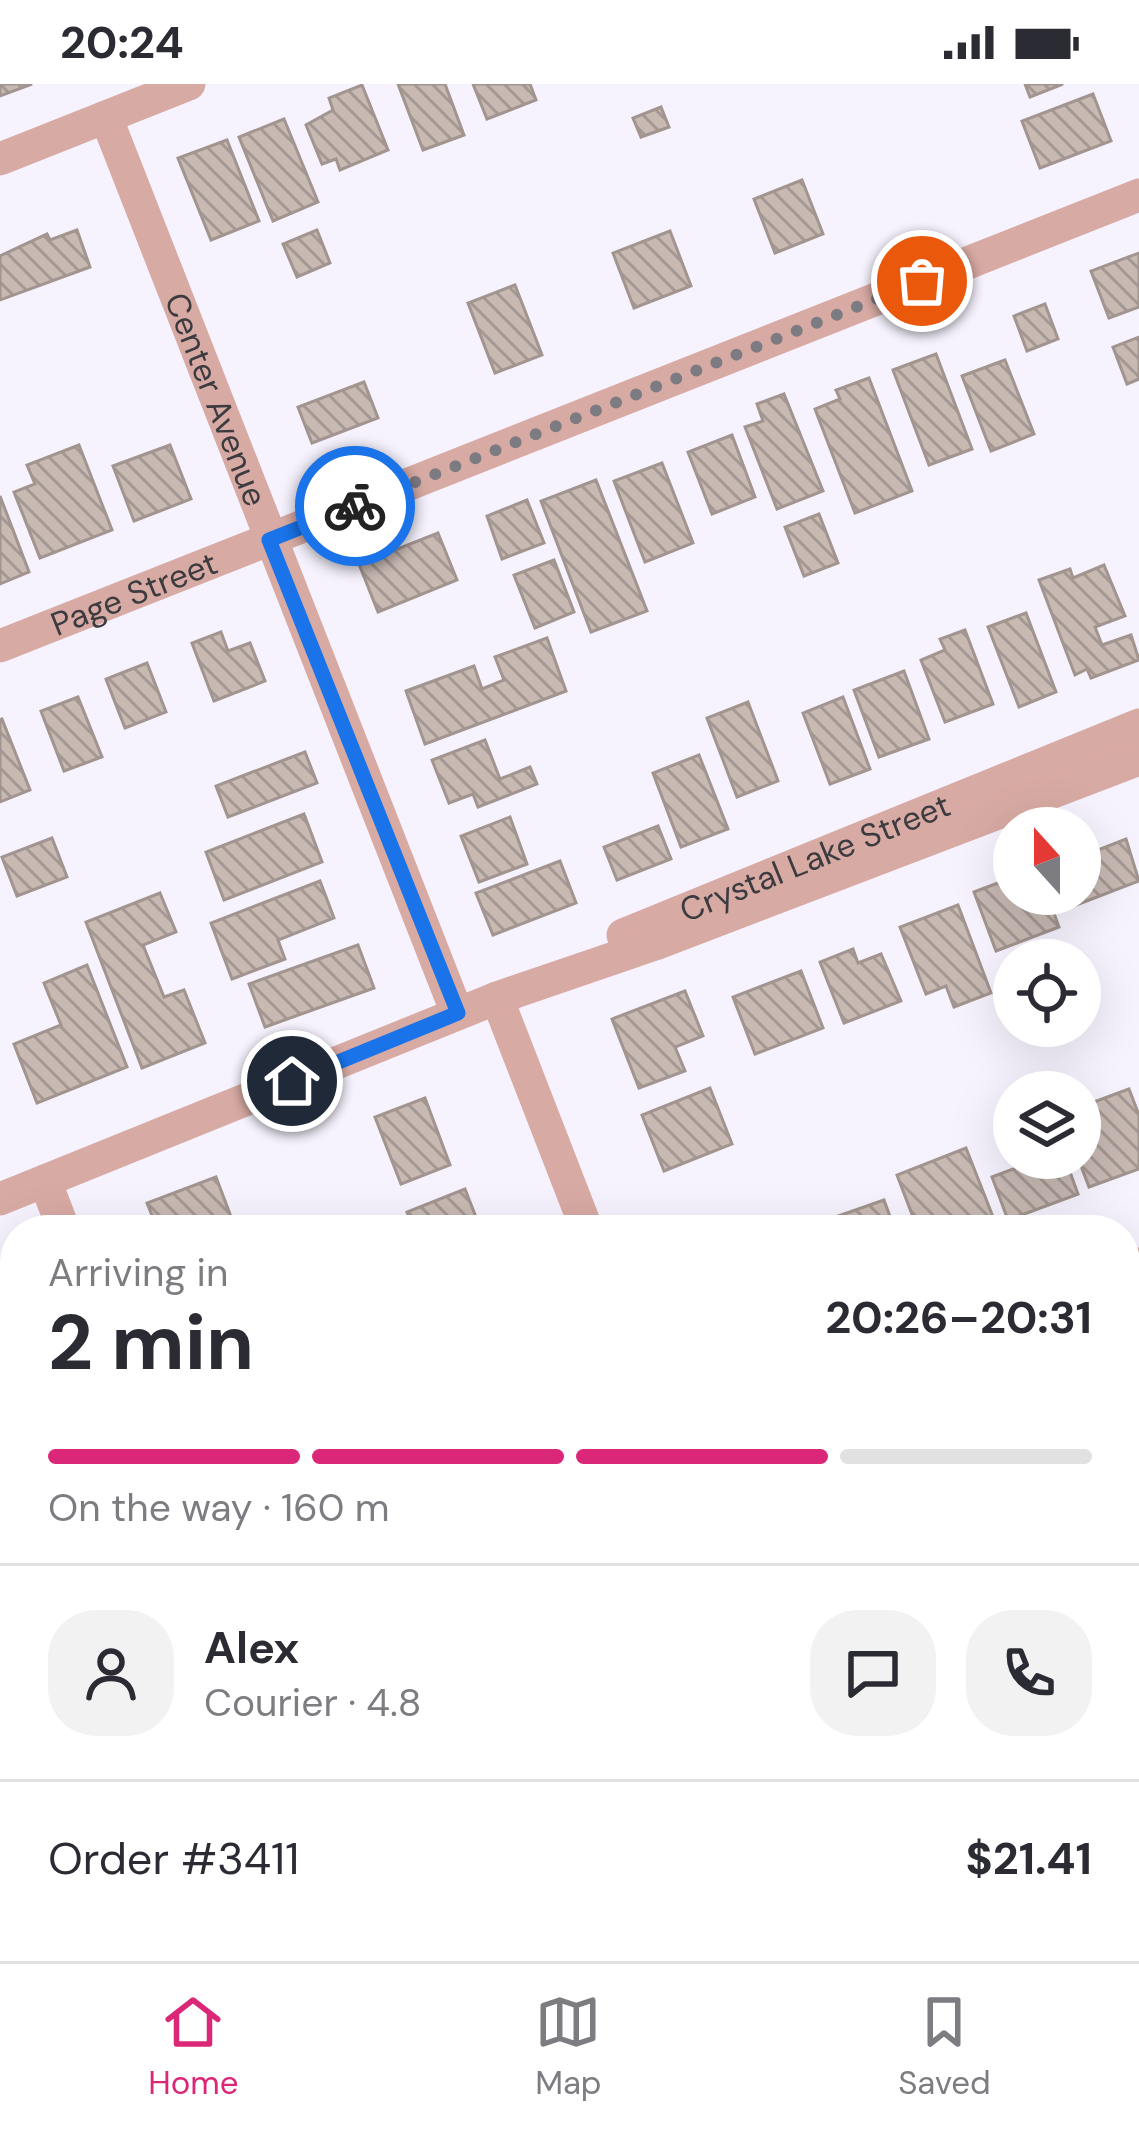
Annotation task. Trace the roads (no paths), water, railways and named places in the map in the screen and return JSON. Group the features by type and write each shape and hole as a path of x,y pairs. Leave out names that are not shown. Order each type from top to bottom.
{"street":[{"path":"0,160 189,84"},
{"name":"Center Avenue","path":"106,117 458,1013"},
{"name":"Page Street","path":"0,646 1139,195"},
{"name":"Crystal Lake Street","path":"497,998 645,924 1139,725"},
{"name":"Crystal Lake Street","path":"0,1199 458,1013 655,944 1139,759"},
{"path":"497,998 581,1215"},
{"path":"45,1181 58,1215"}]}
